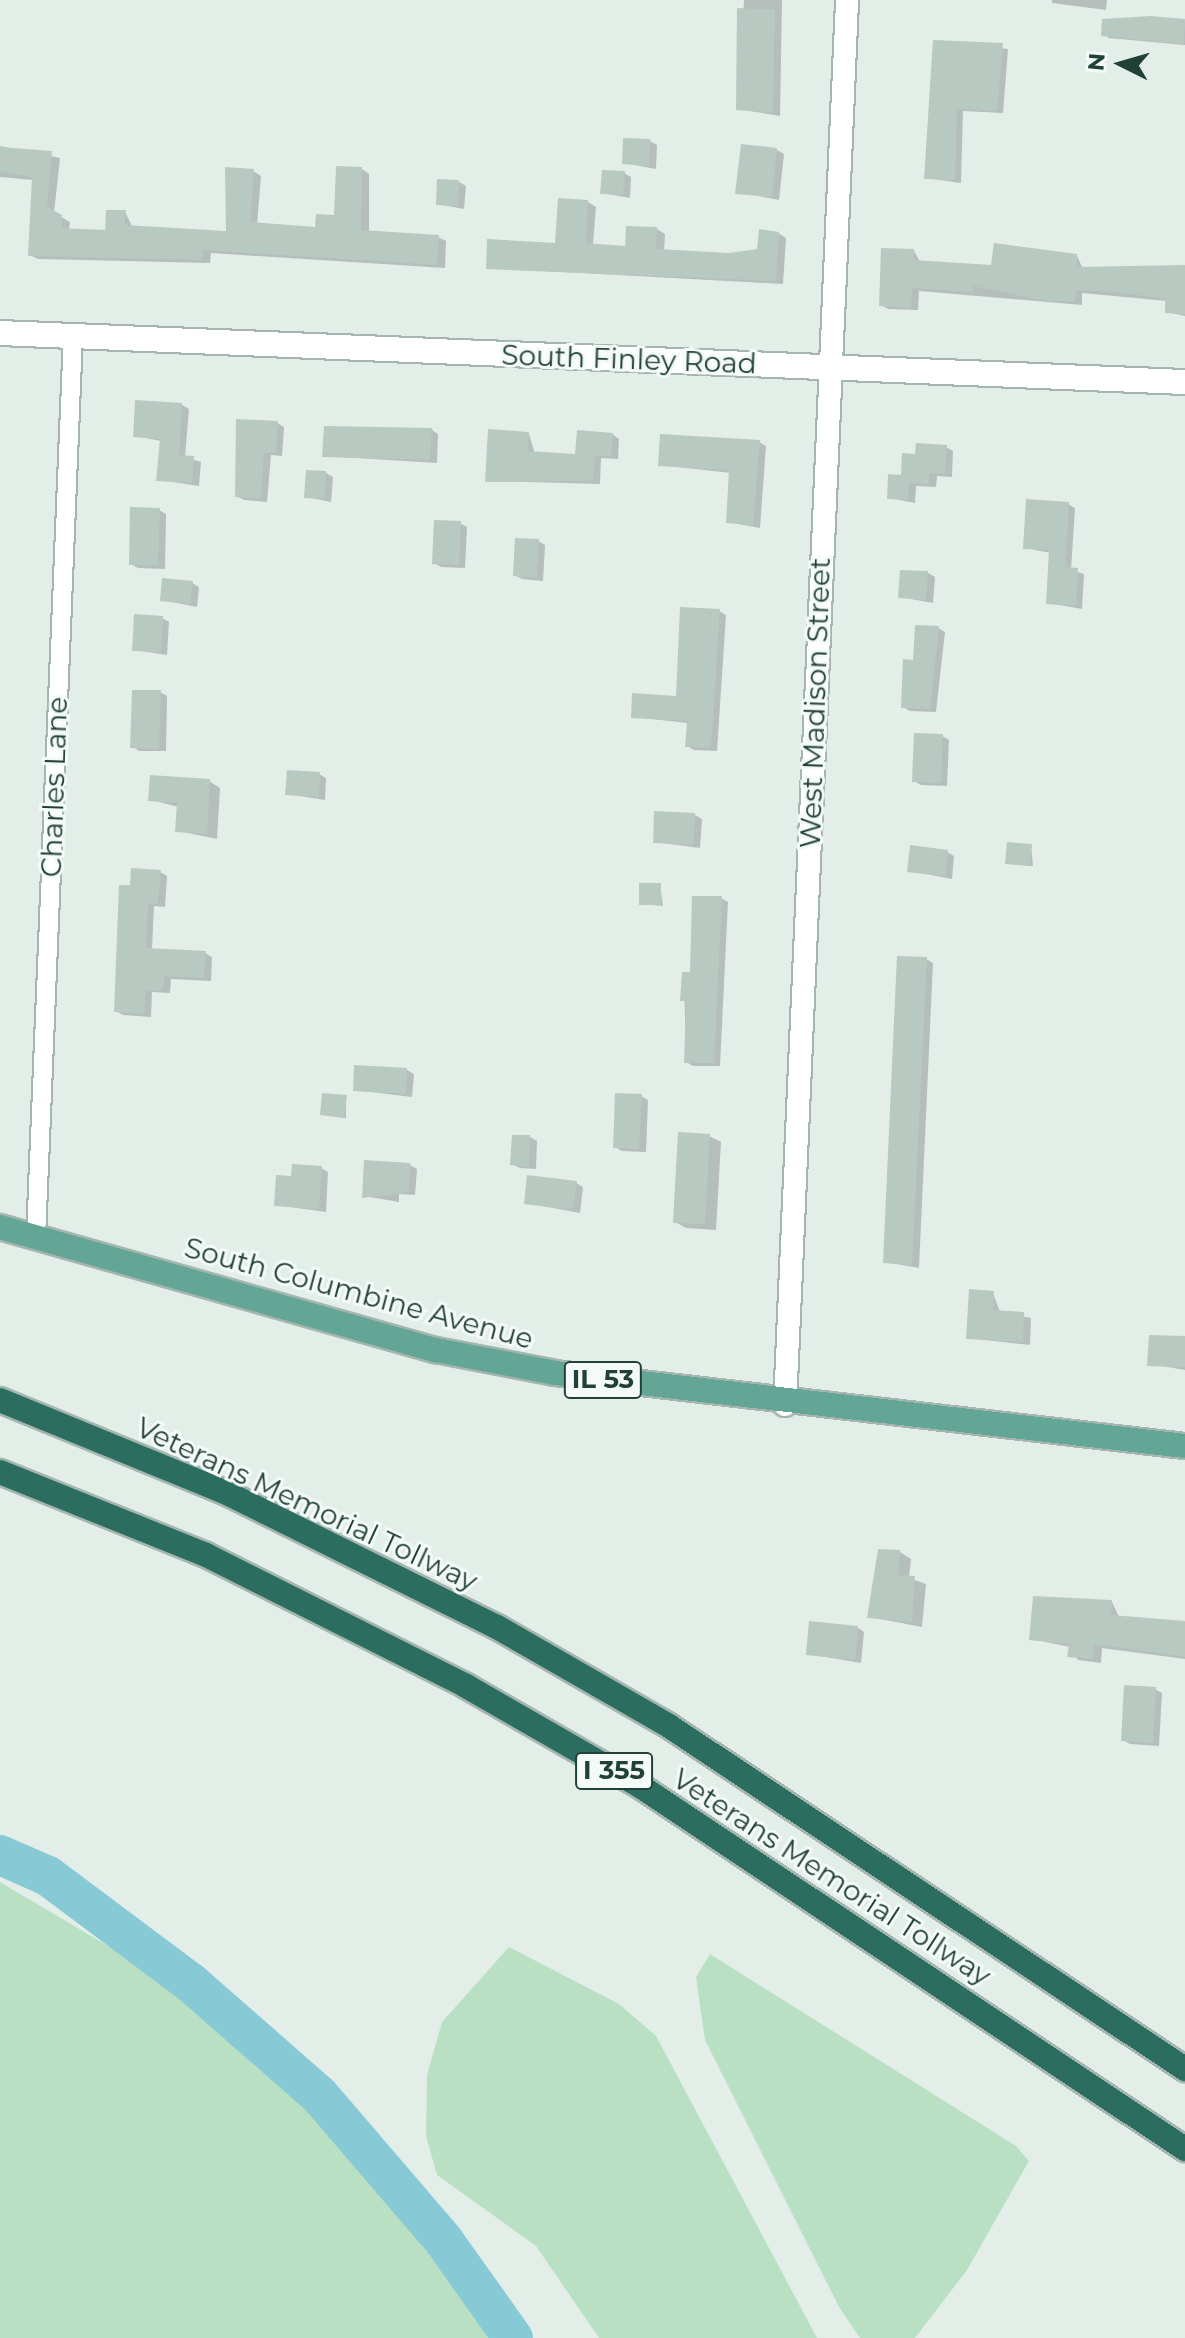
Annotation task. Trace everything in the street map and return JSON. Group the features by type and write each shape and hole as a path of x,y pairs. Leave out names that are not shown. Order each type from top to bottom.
{"highway":[{"name":"Veterans Memorial Tollway","path":"0,1400 227,1493 497,1627 669,1726 1185,2069"},
{"name":"Veterans Memorial Tollway","path":"0,1472 206,1555 480,1693 801,1890 1185,2149"}],"main road":[{"name":"South Finley Road","path":"0,333 1185,382"},
{"name":"South Columbine Avenue","path":"0,1227 436,1350 785,1405 1185,1446"}],"street":[{"name":"West Madison Street","path":"785,1405 847,0"},
{"name":"Charles Lane","path":"36,1237 73,336"}],"green space":[{"path":"0,1882 125,1956 250,2051 338,2140 495,2338 0,2338"},
{"path":"509,1947 619,2004 656,2036 817,2338 599,2338 536,2246 437,2175 426,2136 427,2075 442,2022"},
{"path":"710,1954 1016,2146 1029,2161 967,2270 915,2338 860,2338 839,2307 705,2040 696,1977"}],"building":[{"path":"737,8 775,10 773,113 736,110"},
{"path":"1151,16 1185,19 1184,44 1101,36 1102,19"},
{"path":"933,40 1003,43 997,111 957,109 955,180 924,179"},
{"path":"623,138 650,139 649,166 622,164"},
{"path":"741,144 777,148 772,197 735,194"},
{"path":"0,147 52,151 47,207 62,215 62,228 105,230 106,210 126,210 125,225 226,231 225,167 254,169 250,222 315,227 316,214 334,215 336,166 362,167 361,230 439,235 437,265 203,250 202,260 28,256 32,177 0,172"},
{"path":"602,170 625,171 623,195 600,194"},
{"path":"437,179 459,180 458,206 436,205"},
{"path":"558,198 588,200 586,243 625,246 626,226 657,227 656,249 729,253 757,249 759,229 779,232 776,281 486,269 487,239 555,243"},
{"path":"994,243 1077,254 1077,267 1185,265 1185,314 1165,313 1165,299 1123,293 1076,290 1075,302 1046,301 973,286 973,292 912,288 911,308 879,306 881,248 914,249 914,260 991,265"},
{"path":"135,400 182,403 179,455 194,456 192,483 156,481 160,439 133,437"},
{"path":"236,419 278,421 276,453 264,452 261,499 235,497"},
{"path":"324,426 432,428 430,460 322,457"},
{"path":"488,429 529,432 528,451 575,454 577,430 613,433 611,456 595,456 593,481 485,482"},
{"path":"660,434 760,440 753,525 726,523 729,470 658,466"},
{"path":"916,443 947,445 945,474 930,473 929,485 909,483 908,500 887,499 888,474 901,475 902,453 915,454"},
{"path":"306,470 326,471 325,499 304,498"},
{"path":"1026,499 1069,502 1065,567 1078,568 1076,606 1046,604 1049,550 1023,549"},
{"path":"130,507 160,508 158,566 129,565"},
{"path":"434,520 461,521 459,565 432,564"},
{"path":"515,538 539,539 537,578 513,576"},
{"path":"900,570 928,571 926,600 898,598"},
{"path":"162,578 193,581 190,604 160,601"},
{"path":"680,607 720,609 711,748 685,747 687,721 631,718 632,693 676,696"},
{"path":"134,614 163,616 161,652 132,651"},
{"path":"915,625 939,626 930,709 901,708 903,659 913,660"},
{"path":"132,690 161,690 159,749 130,748"},
{"path":"914,733 943,734 941,783 912,782"},
{"path":"287,770 320,772 319,797 285,795"},
{"path":"150,775 210,779 207,834 175,832 177,803 148,801"},
{"path":"654,811 695,813 694,845 653,843"},
{"path":"1007,842 1032,844 1030,866 1005,864"},
{"path":"910,845 948,850 945,876 907,872"},
{"path":"131,868 161,870 158,904 148,903 146,948 206,951 204,978 164,976 163,991 146,990 144,1014 114,1012 119,885 130,885"},
{"path":"639,883 661,883 661,905 639,905"},
{"path":"692,896 722,896 714,1063 684,1063 686,1001 680,1001 682,972 690,972"},
{"path":"897,956 927,957 912,1265 883,1263"},
{"path":"354,1065 407,1068 406,1094 353,1091"},
{"path":"322,1093 347,1095 344,1118 320,1115"},
{"path":"615,1093 642,1094 639,1149 613,1148"},
{"path":"678,1132 710,1134 705,1224 673,1223"},
{"path":"512,1135 530,1135 529,1167 510,1165"},
{"path":"364,1160 410,1163 409,1192 362,1198"},
{"path":"292,1164 322,1166 319,1209 274,1206 276,1175 291,1176"},
{"path":"527,1175 577,1181 573,1210 524,1204"},
{"path":"969,1289 994,1291 993,1310 1024,1312 1023,1342 966,1339"},
{"path":"1149,1335 1185,1336 1185,1367 1147,1366"},
{"path":"878,1549 900,1550 898,1575 915,1576 912,1622 867,1618"},
{"path":"1033,1596 1112,1600 1111,1615 1185,1621 1185,1657 1094,1644 1093,1659 1067,1657 1069,1644 1029,1640"},
{"path":"809,1621 858,1626 855,1660 806,1655"},
{"path":"1124,1685 1156,1687 1153,1743 1121,1741"}],"waterway":[{"path":"0,1855 48,1876 191,1983 319,2095 444,2241 513,2338"}]}
